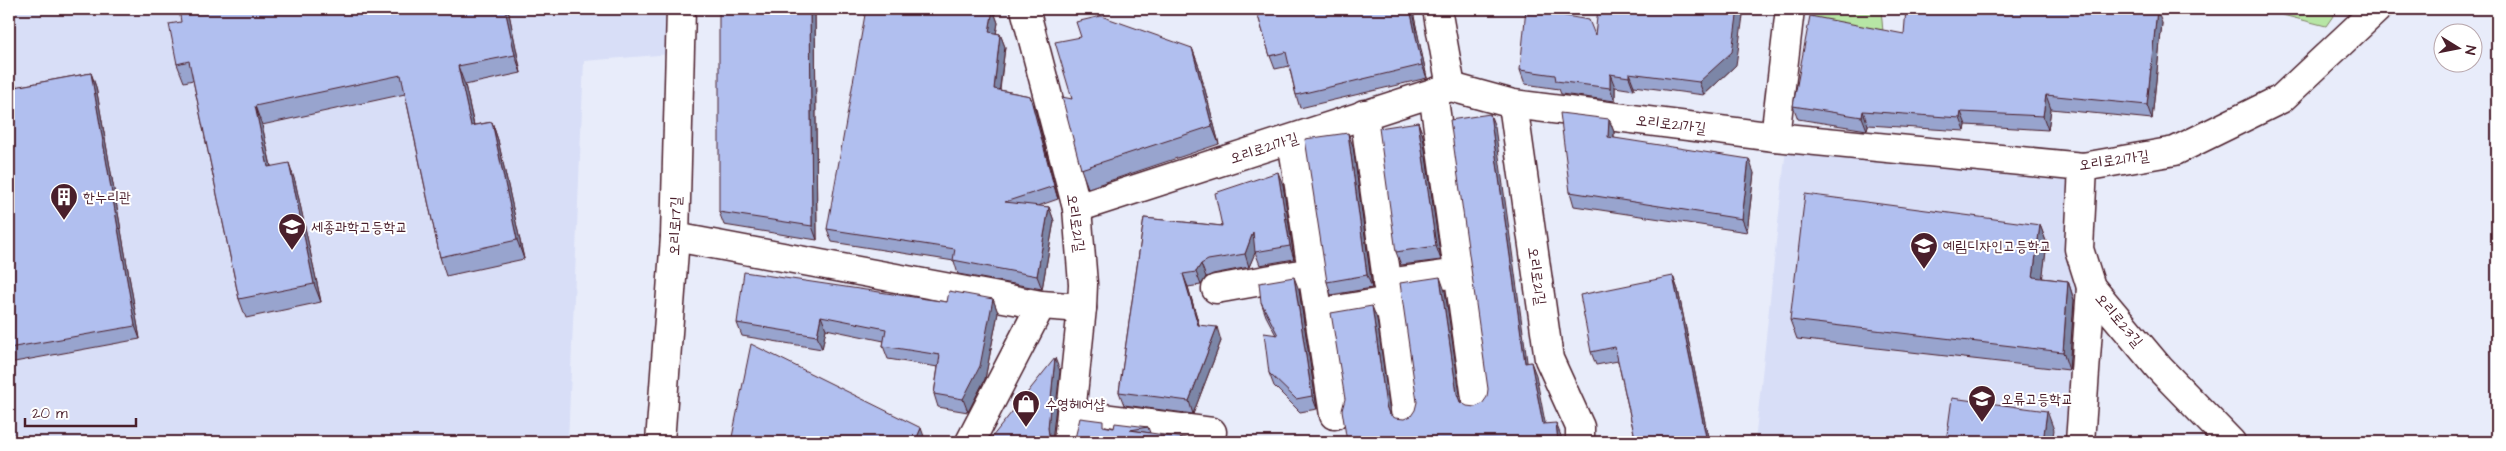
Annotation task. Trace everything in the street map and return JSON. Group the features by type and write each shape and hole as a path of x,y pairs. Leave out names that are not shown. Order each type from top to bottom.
{"street":[{"name":"오리로17길","path":"660,442 675,238 681,9"},
{"name":"오리로21길","path":"1025,9 1077,208 1083,284 1068,442"},
{"path":"1437,9 1458,273 1477,405"},
{"path":"1775,137 1790,9"},
{"name":"오리로21가길","path":"1077,208 1442,90 1512,104 1775,137 2083,167 2175,151 2281,99 2377,9"},
{"name":"오리로21길","path":"1512,104 1549,359 1580,427 1580,442"},
{"path":"1364,114 1406,417"},
{"path":"1292,140 1334,415"},
{"name":"오리로23길","path":"2083,167 2079,249 2091,287 2160,368 2231,442"},
{"path":"675,238 1041,305 1082,308"},
{"path":"1216,288 1312,272"},
{"path":"1318,313 1458,273"},
{"path":"2080,442 2091,287"},
{"path":"970,442 1041,305"},
{"path":"1071,414 1212,432"}],"shaded area":[{"name":"세종과학고등학교","path":"9,9 673,9 671,54 584,61 568,442 9,442"},
{"path":"1787,138 2083,167 2078,442 1755,442"}],"green space":[{"path":"1813,9 1881,9 1883,32 1814,18"},
{"path":"2259,9 2338,9 2326,26"}],"building":[{"path":"179,9 505,9 515,55 458,66 471,126 492,122 517,240 440,257 401,75 255,106 268,167 289,163 314,284 239,299 189,61 177,64 169,24 181,22"},
{"path":"719,9 810,9 812,226 719,212"},
{"path":"866,9 993,9 989,32 1000,34 994,89 1030,96 1054,186 1005,202 1049,207 1037,276 953,260 955,249 827,229"},
{"path":"1256,9 1410,9 1422,65 1296,95 1286,52 1270,56"},
{"path":"1526,9 1589,20 1595,35 1598,9 1738,9 1732,52 1699,82 1629,73 1629,77 1610,74 1610,88 1556,81 1555,75 1520,70"},
{"path":"1906,9 2157,10 2147,105 2046,95 2043,116 1961,112 1960,118 1863,111 1862,117 1793,106 1810,16 1904,34"},
{"path":"1101,16 1192,48 1212,126 1081,169 1062,97 1072,99 1055,42 1081,37 1076,22"},
{"name":"한누리관","path":"91,73 135,326 9,348 9,88"},
{"path":"1560,113 1609,119 1608,137 1749,159 1742,219 1570,192"},
{"path":"1490,114 1525,363 1531,362 1543,424 1556,423 1558,442 1347,442 1342,410 1345,399 1331,313 1372,306 1386,406 1389,414 1395,418 1404,419 1411,416 1417,402 1400,283 1440,277 1457,394 1460,402 1467,406 1475,407 1482,404 1487,397 1488,389 1450,120"},
{"path":"1418,122 1436,246 1396,252 1379,128"},
{"path":"1348,133 1367,275 1327,282 1305,139"},
{"path":"1278,172 1290,246 1255,252 1253,232 1245,254 1208,260 1201,264 1196,272 1183,274 1198,325 1217,327 1189,401 1119,392 1144,218 1222,226 1215,193"},
{"name":"예림디자인고등학교","path":"1805,194 2040,225 2033,277 2068,281 2063,352 1790,320"},
{"path":"744,272 947,302 949,291 993,299 980,366 963,399 934,394 940,355 883,346 886,329 821,316 817,336 737,323"},
{"path":"1673,276 1707,442 1636,442 1615,347 1591,352 1580,295"},
{"path":"1294,277 1312,396 1296,399 1269,373 1264,333 1278,335 1261,302 1259,283"},
{"path":"751,344 921,428 915,442 731,442"},
{"path":"1055,358 1048,428 1049,435 1057,442 988,442"},
{"path":"1952,398 2047,411 2043,442 1946,442"},
{"path":"1080,418 1103,421 1103,426 1114,428 1115,423 1148,427 1130,430 1212,442 1070,442 1075,438"}],"place":[{"name":"한누리관","path":"64,221"},
{"name":"세종과학고등학교","path":"292,251"},
{"name":"예림디자인고등학교","path":"1924,270"},
{"name":"오류고등학교","path":"1982,423"},
{"name":"수영헤어샵","path":"1026,428"}]}
